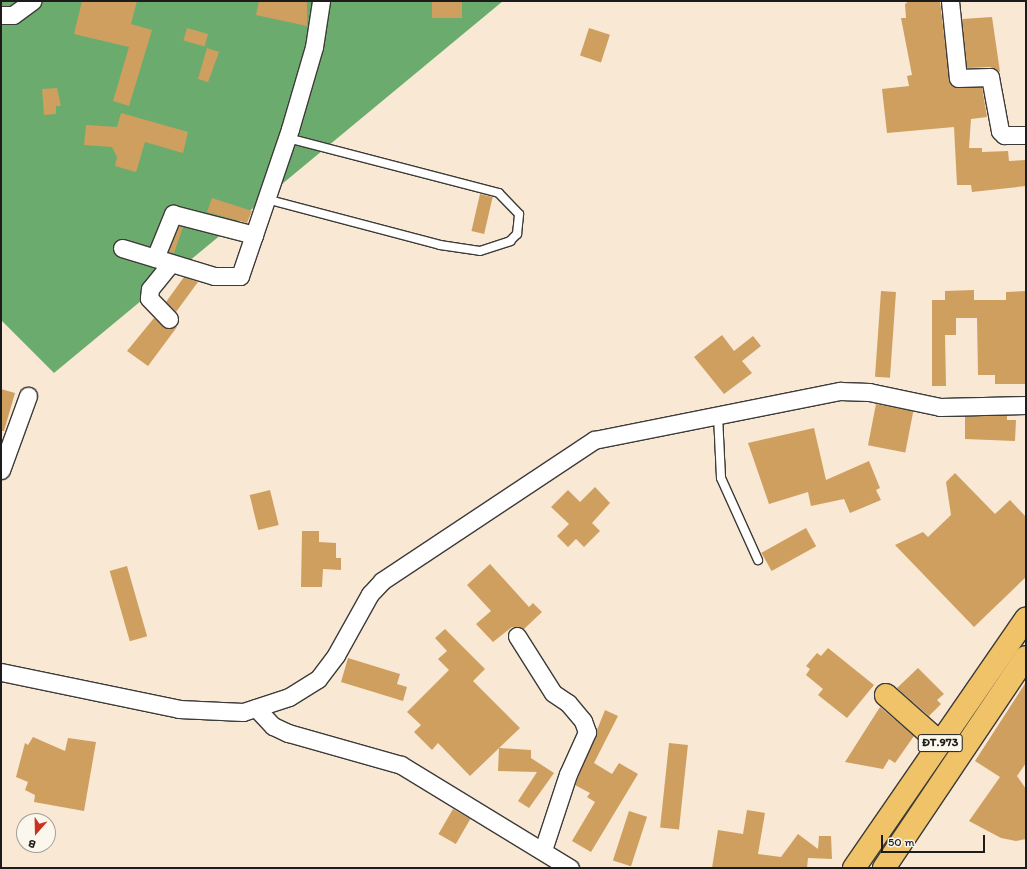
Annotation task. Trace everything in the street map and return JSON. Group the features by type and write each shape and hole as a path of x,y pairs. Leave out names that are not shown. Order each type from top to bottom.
{"main road":[{"name":"ĐT.973","path":"854,868 1026,619"},
{"name":"ĐT.973","path":"884,868 1026,657"},
{"path":"886,695 940,743"}],"street":[{"path":"1,15 13,15 32,1"},
{"path":"122,248 236,278 244,267 288,138 314,47 321,1"},
{"path":"950,1 958,78 990,77 1000,131 1004,135 1026,135"},
{"path":"169,319 149,298 150,289 163,260 173,214 254,235"},
{"path":"1,672 179,709 243,712 289,697 318,679 382,581 538,479 575,449 610,436 855,390 940,407 1026,405"},
{"path":"1,470 28,396"},
{"path":"517,636 552,693 568,703 583,720 586,732 568,774 543,850"},
{"path":"256,708 273,726 288,733 401,765 543,850 570,868"}],"lane":[{"path":"266,199 440,245 480,251 510,241 517,234 519,214 499,193 288,138"},
{"path":"718,416 722,478 758,560"}],"green space":[{"path":"1,1 503,1 54,373 1,320"}],"building":[{"path":"82,1 137,1 131,24 152,30 129,106 113,101 129,47 74,34"},
{"path":"259,1 307,1 307,26 256,15"},
{"path":"432,1 462,1 462,18 432,18"},
{"path":"909,1 940,1 950,83 958,88 982,87 987,117 971,119 969,148 982,148 982,152 1008,151 1009,161 1026,160 1026,186 972,192 971,185 957,185 954,127 887,133 882,89 909,86 907,76 912,75 901,18 906,18 905,4"},
{"path":"992,17 1000,72 990,67 967,68 962,19"},
{"path":"187,28 208,34 205,47 183,40"},
{"path":"589,28 610,35 601,62 580,56"},
{"path":"207,48 219,52 208,82 198,79"},
{"path":"57,88 61,106 56,106 56,114 44,115 42,89"},
{"path":"121,113 188,132 183,153 145,142 136,172 115,166 117,157 112,147 84,145 86,125 117,127"},
{"path":"480,194 493,197 484,234 471,231"},
{"path":"212,198 252,211 247,223 207,212"},
{"path":"179,226 183,227 174,253 168,252"},
{"path":"184,277 198,282 176,312 166,302"},
{"path":"974,290 974,300 1006,300 1006,292 1026,291 1026,384 995,384 995,375 978,375 977,318 956,318 956,335 945,335 946,386 932,386 932,300 945,300 945,291"},
{"path":"881,291 896,292 890,378 875,377"},
{"path":"154,318 166,328 177,327 148,366 127,351"},
{"path":"722,335 734,351 753,336 761,346 742,361 752,373 724,394 694,357"},
{"path":"1,389 15,393 4,431 1,431"},
{"path":"876,404 913,411 905,452 868,445"},
{"path":"1007,415 1007,420 1016,420 1015,441 965,439 965,416"},
{"path":"814,428 826,480 869,461 880,488 876,490 881,500 850,513 844,499 811,506 808,492 769,504 748,443"},
{"path":"955,473 995,514 1010,500 1026,517 1026,577 974,627 895,545 923,532 928,537 951,515 946,482"},
{"path":"595,487 610,503 592,523 600,531 584,547 576,539 568,547 557,536 569,524 551,507 568,490 580,502"},
{"path":"270,490 279,525 258,530 250,495"},
{"path":"806,528 816,546 772,571 761,553"},
{"path":"302,531 319,531 319,542 336,543 336,558 341,558 341,570 323,569 322,587 301,587"},
{"path":"490,564 529,607 533,603 542,612 524,629 512,627 493,642 476,624 491,611 467,585"},
{"path":"127,566 147,636 130,641 110,571"},
{"path":"445,629 485,669 473,681 520,728 470,776 438,743 432,750 414,732 421,725 407,712 449,670 438,659 447,651 435,638"},
{"path":"828,648 874,685 847,718 818,695 823,689 806,675 810,669 806,666 817,653 821,656"},
{"path":"348,658 400,674 397,684 407,687 403,701 341,682"},
{"path":"918,668 944,694 937,700 941,704 929,716 897,688"},
{"path":"1026,682 1026,763 1017,776 1026,789 1026,839 1016,841 1001,838 969,821 1000,777 975,761"},
{"path":"880,707 914,736 895,763 889,759 883,769 845,762"},
{"path":"605,710 618,716 594,763 612,774 619,763 638,774 591,852 572,841 595,802 587,797 590,793 575,785"},
{"path":"33,737 65,751 68,738 96,742 84,811 34,802 35,795 25,790 28,782 16,777 25,743 28,745"},
{"path":"669,743 688,745 679,830 660,828"},
{"path":"499,748 531,750 531,758 554,773 529,808 518,801 537,772 498,771"},
{"path":"453,809 470,819 456,844 438,834"},
{"path":"747,810 765,813 758,854 781,857 798,834 818,849 819,836 831,836 832,859 808,858 807,868 712,868 718,830 743,834"},
{"path":"629,811 647,817 631,866 613,860"}]}
